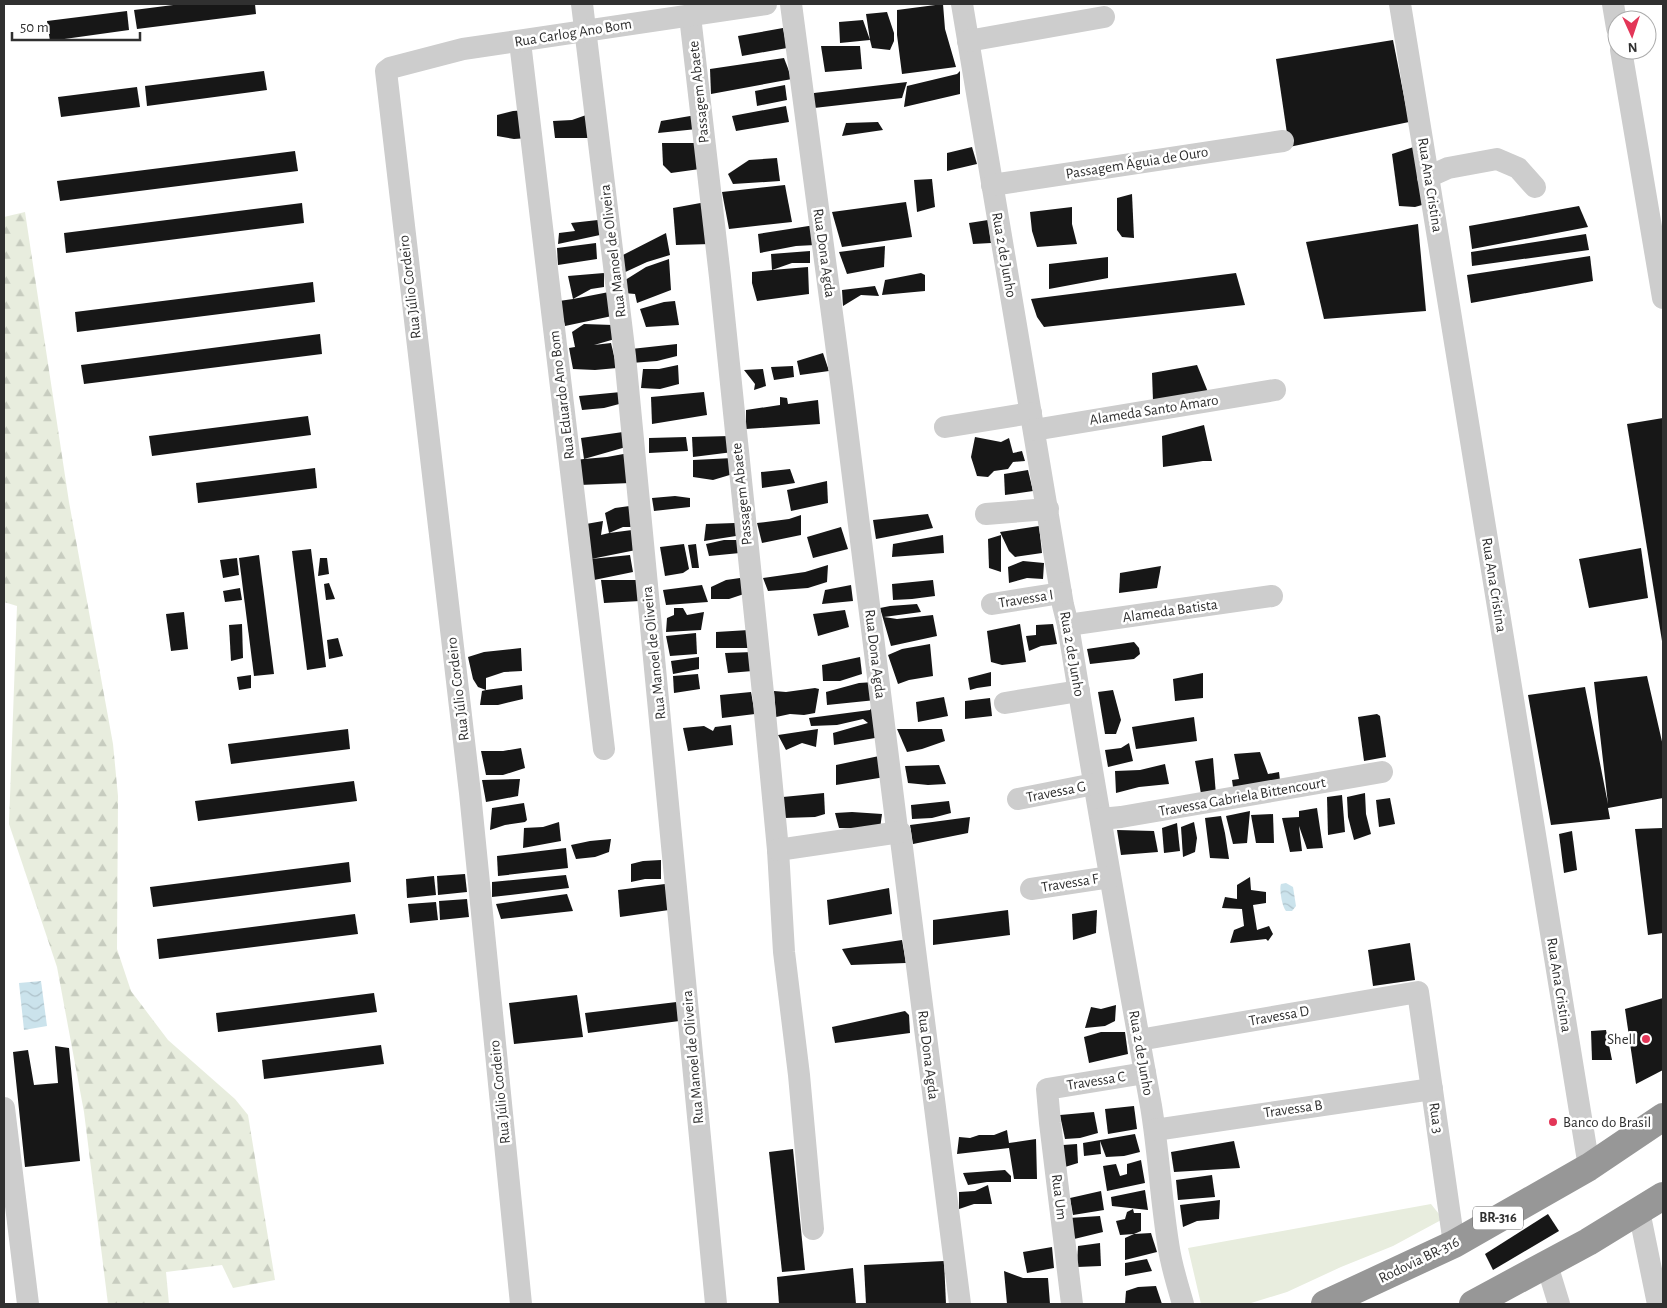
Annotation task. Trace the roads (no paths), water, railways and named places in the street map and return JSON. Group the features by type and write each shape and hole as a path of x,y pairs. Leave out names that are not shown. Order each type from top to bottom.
{"highway":[{"name":"Rodovia BR-316","path":"1325,1304 1454,1244 1589,1166 1663,1117"},
{"path":"1482,1302 1588,1242 1663,1196"}],"street":[{"name":"Rua Manoel de Oliveira","path":"582,4 627,375 716,1304"},
{"name":"Rua Carlog Ano Bom","path":"385,74 390,68 463,49 690,16 731,6 766,4"},
{"name":"Rua Dona Agda","path":"790,4 897,829 900,832 960,1304"},
{"name":"Rua 2 de Junho","path":"962,4 1061,593 1155,1130 1169,1250 1183,1304"},
{"name":"Rua Ana Cristina","path":"1400,4 1589,1166"},
{"name":"Passagem Abaete","path":"690,16 720,277 778,850 784,952 800,1085 813,1229"},
{"path":"968,41 1104,17"},
{"name":"Rua Eduardo Ano Bom","path":"520,42 604,749"},
{"path":"1623,60 1663,298"},
{"name":"Rua Júlio Cordeiro","path":"385,74 470,792 521,1304"},
{"name":"Passagem Águia de Ouro","path":"992,185 1283,141"},
{"path":"1428,177 1448,168 1497,159 1518,168 1534,187"},
{"name":"Alameda Santo Amaro","path":"945,428 1033,421 1275,390"},
{"path":"986,514 1048,509"},
{"name":"Travessa I","path":"992,604 1061,593"},
{"name":"Alameda Batista","path":"1068,625 1272,596"},
{"path":"1005,703 1079,691"},
{"name":"Travessa Gabriela Bittencourt","path":"1101,819 1121,818 1382,772"},
{"name":"Travessa G","path":"1018,799 1094,784"},
{"path":"778,850 900,832"},
{"name":"Travessa F","path":"1031,889 1110,877"},
{"name":"Travessa D","path":"1139,1040 1418,992"},
{"name":"Rua 3","path":"1418,992 1454,1244"},
{"name":"Travessa C","path":"1047,1089 1145,1073"},
{"name":"Rua Um","path":"1047,1089 1072,1304"},
{"name":"Travessa B","path":"1155,1130 1432,1089"},
{"path":"4,1108 28,1304"},
{"path":"1639,1211 1658,1304"},
{"path":"1547,1265 1559,1304"}],"water":[{"path":"1286,883 1293,887 1296,906 1292,911 1286,911 1282,902 1280,886"},
{"path":"41,981 47,1026 24,1030 19,983"}],"place":[{"name":"Shell","path":"1646,1039"},
{"name":"Banco do Brasil","path":"1553,1122"}]}
